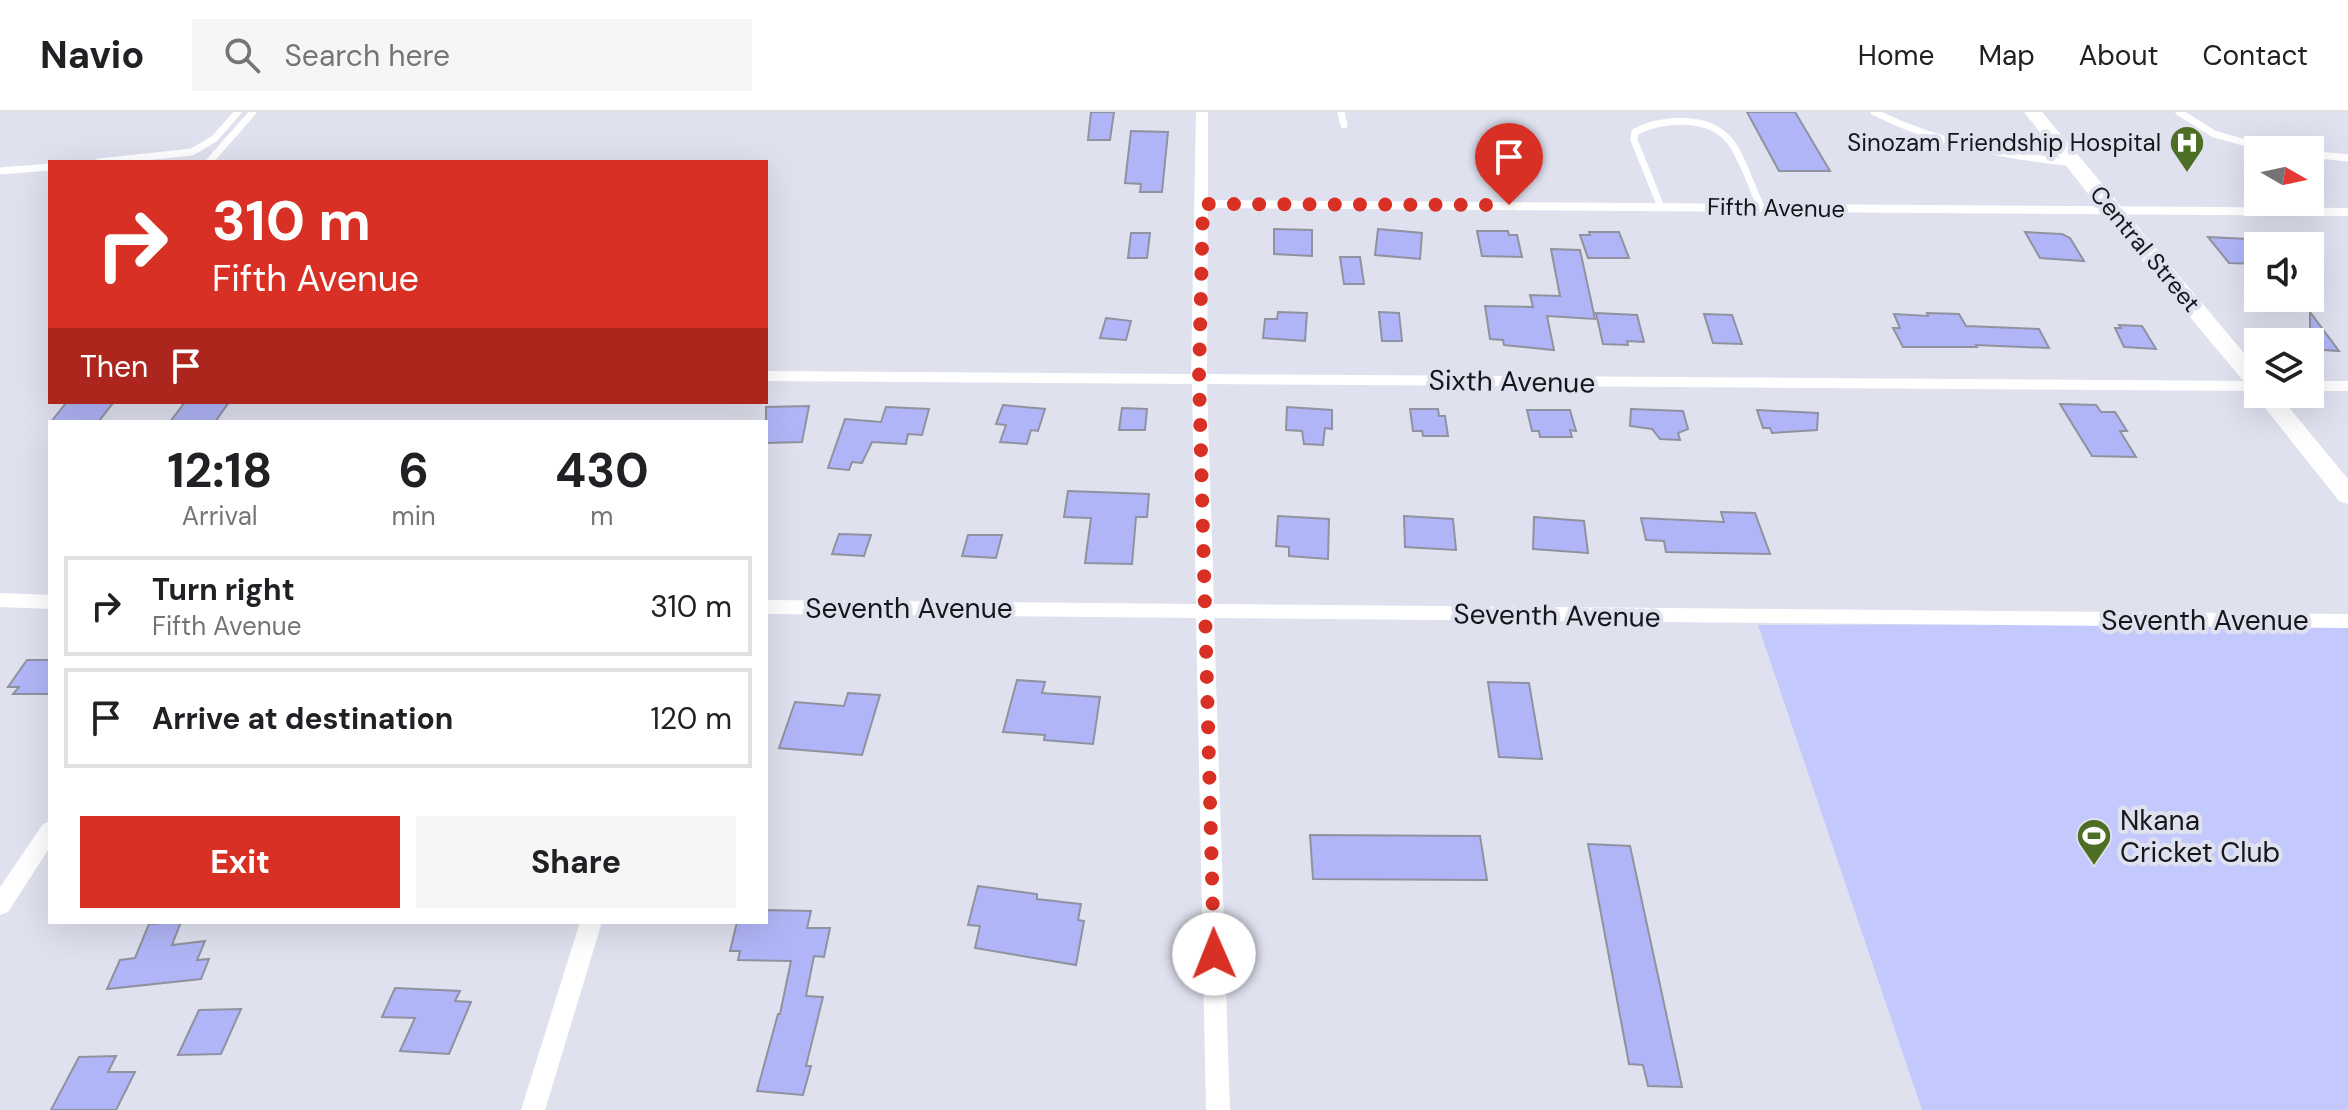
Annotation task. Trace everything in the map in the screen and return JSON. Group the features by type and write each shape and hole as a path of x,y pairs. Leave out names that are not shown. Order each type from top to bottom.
{"main road":[{"name":"Central Street","path":"2033,112 2244,368"},
{"path":"2277,408 2348,495"}],"street":[{"path":"1202,112 1199,377 1218,1110"},
{"name":"Fifth Avenue","path":"1203,204 2348,212"},
{"name":"Sixth Avenue","path":"768,376 2244,385"},
{"path":"2324,386 2348,386"},
{"path":"0,600 48,602"},
{"name":"Seventh Avenue","path":"768,607 2348,621"},
{"path":"0,905 48,833"},
{"path":"533,1110 590,924"}],"lane":[{"path":"118,160 192,152 214,139 238,112"},
{"path":"211,160 253,112"},
{"path":"1341,112 1344,125"},
{"path":"1874,112 1898,125 1952,144 2000,155 2073,163"},
{"path":"2179,112 2214,134 2244,142"},
{"path":"1661,207 1634,140 1635,132 1644,127 1671,122 1699,124 1721,133 1729,140 1761,207"},
{"path":"2324,155 2348,158"},
{"path":"0,171 48,167"}],"shaded area":[{"name":"Nkana Cricket Club","path":"2348,623 2348,1110 1922,1110 1758,625"}],"building":[{"path":"1091,112 1114,112 1110,140 1088,140"},
{"path":"1747,112 1795,112 1830,171 1779,171"},
{"path":"1131,131 1168,132 1162,192 1140,192 1141,184 1125,183"},
{"path":"1274,229 1312,230 1312,256 1274,254"},
{"path":"1378,229 1422,233 1420,259 1375,255"},
{"path":"1477,231 1508,231 1509,235 1517,235 1522,257 1482,256"},
{"path":"1589,232 1619,232 1629,258 1588,258 1580,235 1590,235"},
{"path":"2025,232 2062,234 2070,238 2084,261 2040,258"},
{"path":"1131,233 1150,233 1147,258 1128,258"},
{"path":"2208,237 2244,239 2244,264 2229,263"},
{"path":"1551,249 1580,250 1595,319 1547,316 1554,350 1504,345 1503,340 1490,339 1485,306 1533,307 1530,295 1560,296"},
{"path":"1340,257 1360,257 1364,284 1344,284"},
{"path":"1278,312 1307,313 1305,341 1263,338 1265,319 1277,319"},
{"path":"1379,312 1399,313 1402,341 1382,341"},
{"path":"2310,312 2322,328 2310,328"},
{"path":"1596,313 1637,315 1644,342 1603,344"},
{"path":"1927,313 1959,314 1966,326 2039,329 2049,348 1976,345 1903,347 1893,328 1900,328 1894,314 1928,316"},
{"path":"1704,314 1732,315 1742,344 1713,343"},
{"path":"1106,318 1131,321 1126,340 1100,338"},
{"path":"2119,325 2142,326 2156,349 2124,347 2115,328 2121,328"},
{"path":"2324,331 2339,351 2324,350"},
{"path":"65,404 112,404 100,420 53,420"},
{"path":"184,404 228,404 216,420 172,420"},
{"path":"2060,404 2096,405 2101,412 2115,412 2127,431 2120,431 2136,457 2092,456"},
{"path":"1003,405 1045,409 1038,431 1031,430 1027,444 1000,442 1006,425 996,424"},
{"path":"809,406 802,442 768,443 766,407"},
{"path":"886,407 929,409 922,435 908,434 906,444 872,442 862,463 852,462 849,470 828,468 845,419 881,422"},
{"path":"1287,407 1332,410 1332,429 1325,428 1323,445 1304,444 1302,431 1286,430"},
{"path":"1122,408 1147,409 1145,430 1119,430"},
{"path":"1410,409 1438,409 1439,416 1445,416 1448,436 1423,436 1422,431 1413,431"},
{"path":"1631,409 1683,411 1688,429 1678,433 1680,440 1660,439 1652,429 1630,426"},
{"path":"1527,410 1570,410 1576,431 1570,430 1572,437 1540,437 1539,431 1532,431"},
{"path":"1757,410 1818,413 1817,430 1772,433 1770,428 1763,428"},
{"path":"1068,491 1149,494 1147,517 1136,517 1132,564 1085,563 1091,518 1064,517"},
{"path":"1721,512 1755,513 1770,554 1666,552 1664,541 1646,540 1641,518 1724,522"},
{"path":"1278,516 1329,519 1328,559 1289,556 1289,547 1276,546"},
{"path":"1404,516 1453,519 1456,550 1405,547"},
{"path":"1534,517 1584,521 1588,553 1533,549"},
{"path":"839,534 871,535 864,556 832,554"},
{"path":"968,535 1002,535 996,558 962,556"},
{"path":"27,660 48,660 48,694 13,694 19,687 8,687"},
{"path":"1017,680 1045,682 1042,693 1100,697 1093,744 1044,740 1045,735 1003,732"},
{"path":"1488,682 1529,683 1542,759 1499,757"},
{"path":"848,693 880,695 862,755 779,748 795,702 844,706"},
{"path":"1310,835 1480,836 1487,880 1313,879"},
{"path":"1588,844 1630,846 1682,1087 1648,1086 1643,1065 1629,1064"},
{"path":"978,886 1037,894 1037,899 1081,904 1078,920 1084,921 1076,965 975,948 980,926 968,925"},
{"path":"768,910 811,911 807,928 830,928 824,957 814,956 806,996 823,997 806,1066 811,1066 803,1095 757,1091 780,1014 791,961 738,960 740,951 730,951 737,924 768,924"},
{"path":"149,924 180,924 172,945 205,941 197,960 209,959 201,979 107,989 120,960 135,958"},
{"path":"395,988 460,991 455,1001 471,1002 449,1054 400,1051 415,1018 382,1017"},
{"path":"241,1009 221,1054 178,1055 199,1010"},
{"path":"116,1056 108,1072 135,1072 116,1110 51,1110 79,1057"}],"place":[{"name":"Sinozam Friendship Hospital","path":"2187,174"},
{"name":"Nkana Cricket Club","path":"2094,867"}],"route":[{"path":"1214,954 1199,377 1203,204 1509,205"}]}
